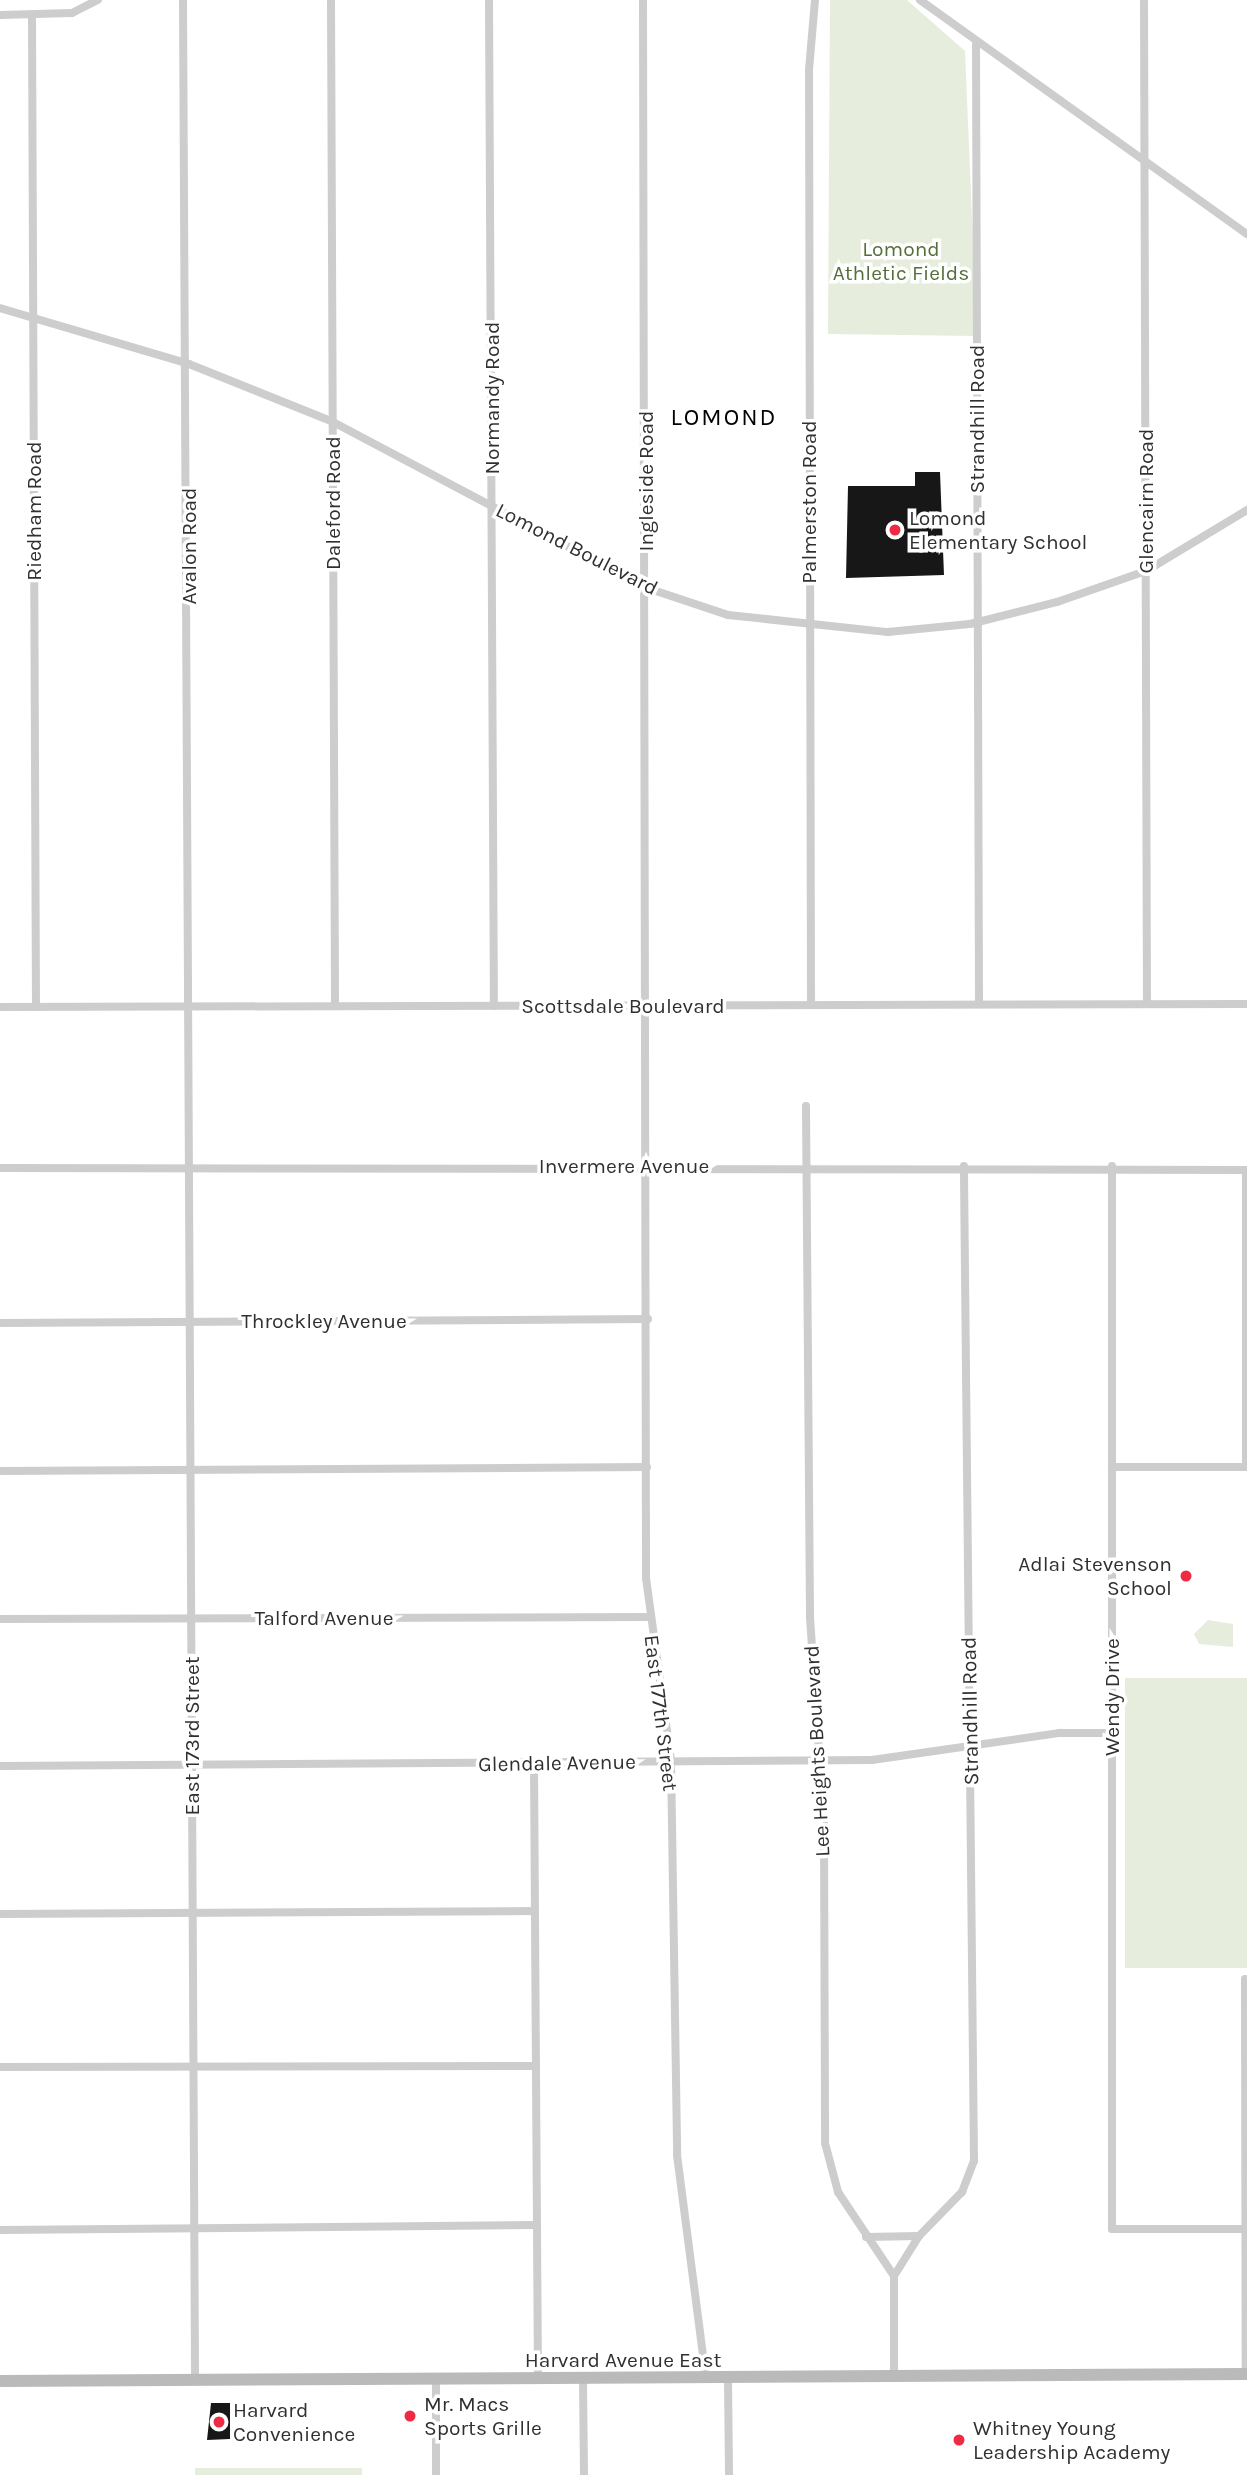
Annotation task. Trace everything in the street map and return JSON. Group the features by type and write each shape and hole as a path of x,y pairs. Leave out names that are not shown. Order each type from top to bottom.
{"main road":[{"name":"Harvard Avenue East","path":"0,2381 1246,2374"}],"street":[{"path":"0,15 72,13 98,0"},
{"name":"Avalon Road","path":"183,0 189,364 190,1091"},
{"name":"Daleford Road","path":"331,0 335,1006"},
{"name":"Normandy Road","path":"489,0 494,1006"},
{"name":"Ingleside Road","path":"643,0 649,1088"},
{"name":"Palmerston Road","path":"811,1005 808,626 809,70 815,0"},
{"path":"920,0 976,44 1247,234"},
{"name":"Glencairn Road","path":"1144,0 1147,1003"},
{"name":"Riedham Road","path":"32,15 36,1007"},
{"name":"Strandhill Road","path":"976,44 979,1004"},
{"name":"Lomond Boulevard","path":"0,308 189,364 333,422 646,588 728,615 808,626 888,632 978,622 1058,602 1146,571 1247,510"},
{"name":"Scottsdale Boulevard","path":"0,1007 1247,1003"},
{"name":"East 177th Street","path":"649,1088 649,1617 671,1761 677,2155 706,2378"},
{"name":"East 173rd Street","path":"190,1091 195,2381"},
{"name":"Lee Heights Boulevard","path":"806,1105 816,1761 824,1829 825,2143 838,2192 866,2238 894,2276"},
{"name":"Strandhill Road","path":"894,2276 919,2236 962,2192 974,2161 964,1166"},
{"name":"Invermere Avenue","path":"0,1168 1112,1166 1246,1170"},
{"name":"Wendy Drive","path":"1112,1166 1112,2229 1247,2229"},
{"path":"1113,1467 1246,1467 1246,1170"},
{"name":"Throckley Avenue","path":"0,1323 648,1319"},
{"path":"0,1471 647,1467"},
{"name":"Talford Avenue","path":"0,1619 649,1617"},
{"name":"Glendale Avenue","path":"0,1766 816,1761 971,1748 1060,1733 1112,1733"},
{"path":"534,1764 538,2379"},
{"path":"0,1914 535,1911"},
{"path":"1245,1979 1246,2374"},
{"path":"0,2067 536,2066"},
{"path":"0,2230 537,2225"},
{"path":"866,2238 919,2236"},
{"path":"894,2276 894,2377"},
{"path":"728,2378 729,2475"},
{"path":"583,2379 584,2475"},
{"path":"436,2380 436,2475"}],"green space":[{"name":"Lomond Athletic Fields","path":"830,0 907,0 965,51 977,336 828,334"},
{"path":"1208,1620 1233,1624 1233,1647 1199,1644 1194,1634"},
{"path":"1125,1678 1247,1678 1247,1968 1125,1968"},
{"path":"195,2468 362,2468 362,2475 195,2475"}],"building":[{"name":"Lomond Elementary School","path":"915,472 940,472 944,575 846,578 848,486 915,486"},
{"name":"Harvard Convenience","path":"211,2403 230,2403 230,2439 207,2440"}],"place":[{"name":"Lomond Elementary School","path":"895,530"},
{"name":"Adlai Stevenson School","path":"1186,1576"},
{"name":"Mr. Macs Sports Grille","path":"410,2416"},
{"name":"Harvard Convenience","path":"219,2422"},
{"name":"Whitney Young Leadership Academy","path":"959,2440"}],"district":[{"name":"LOMOND","path":"724,418"}]}
